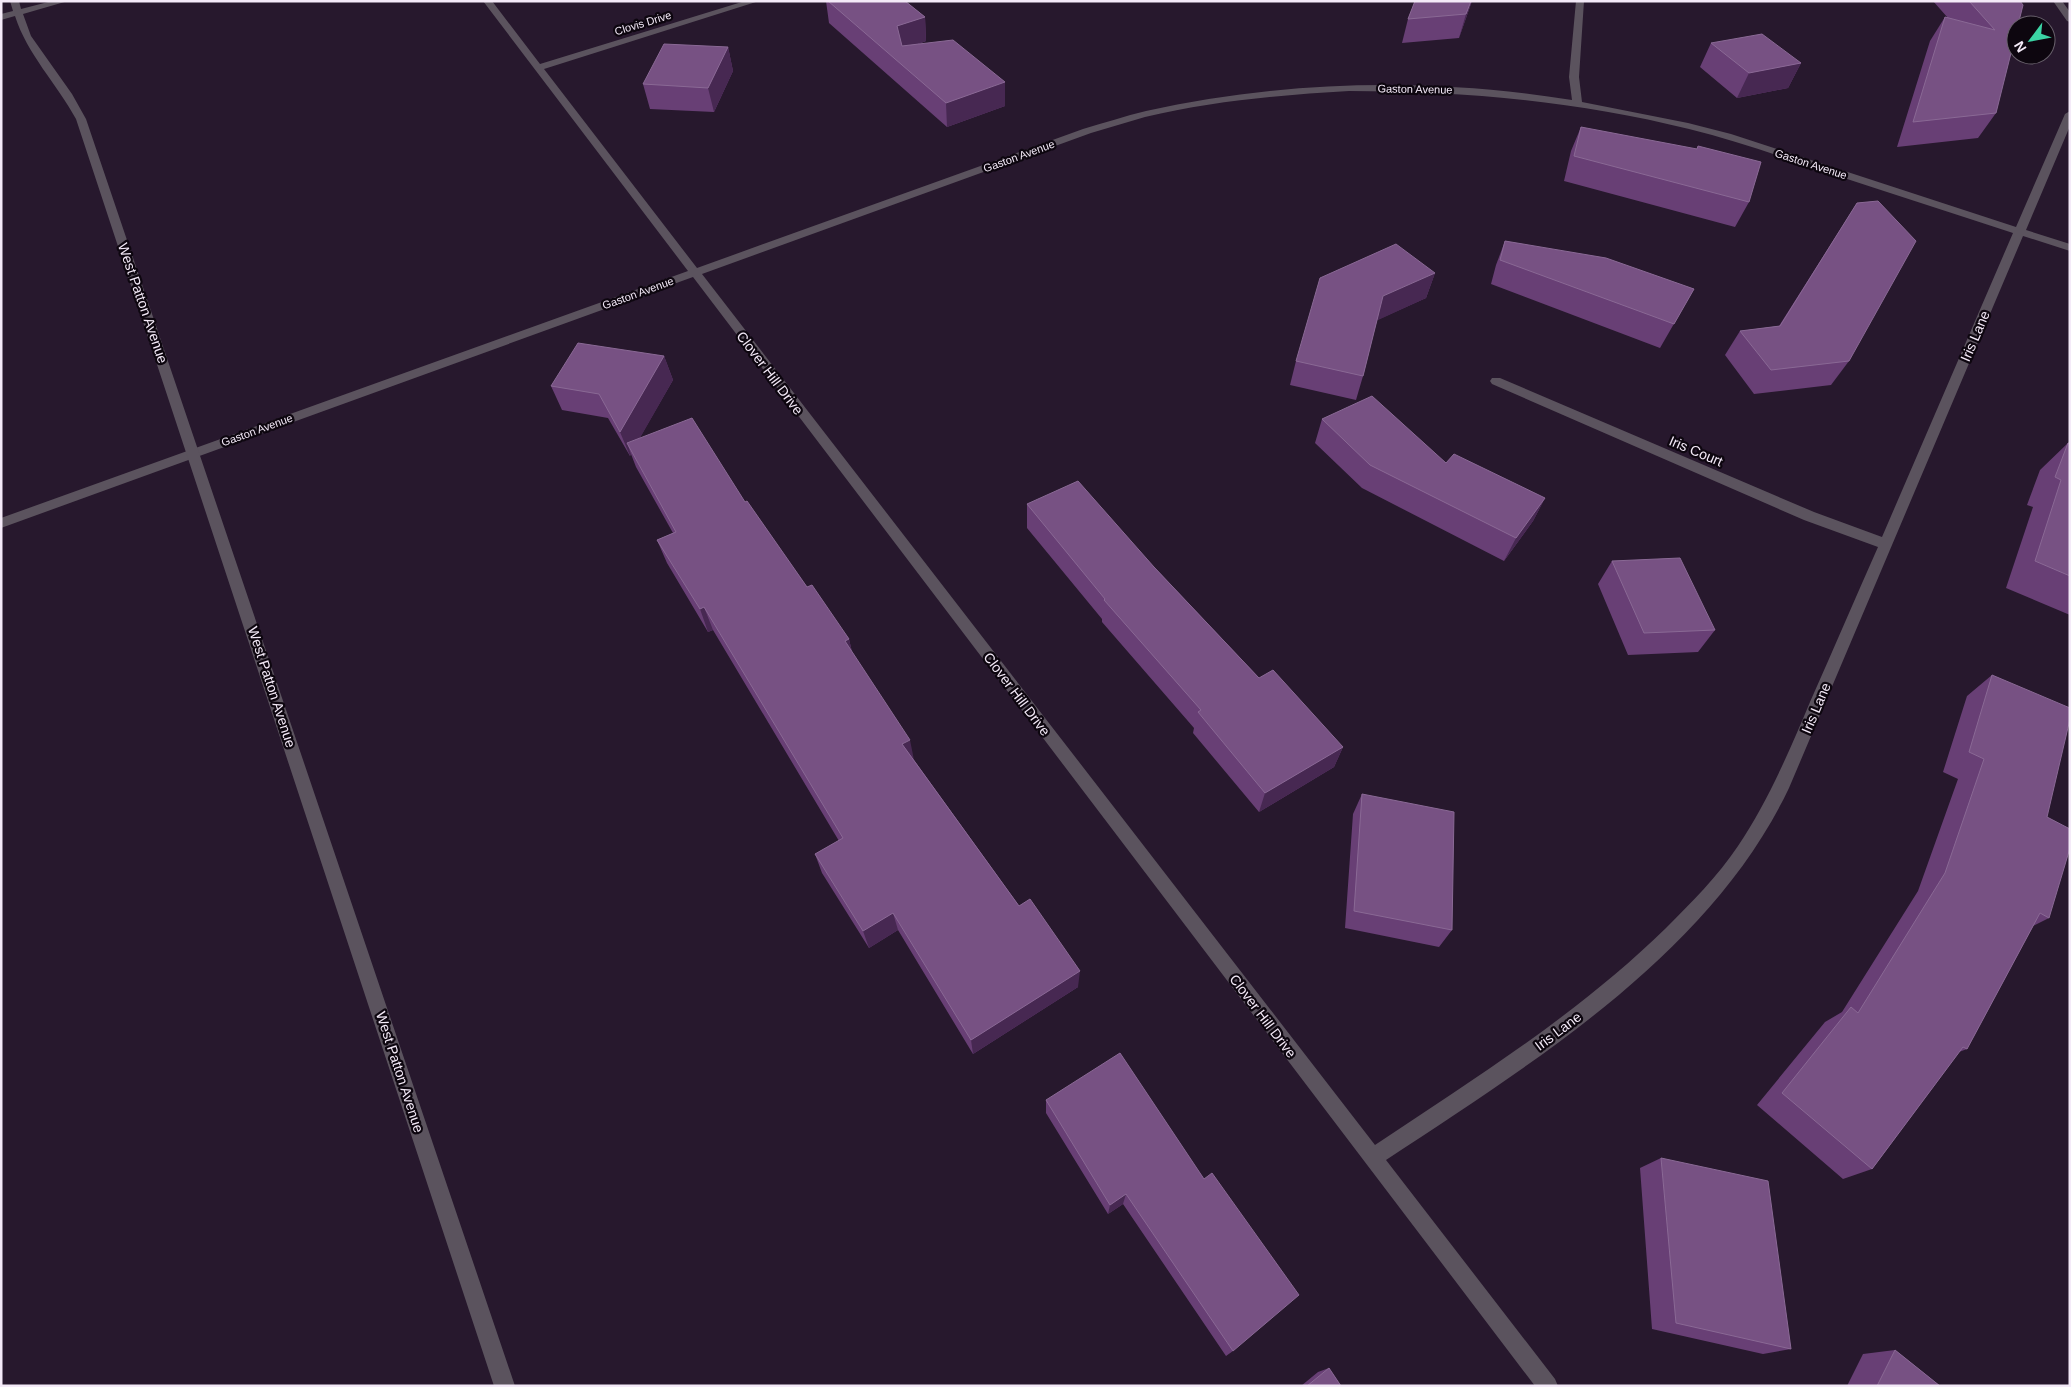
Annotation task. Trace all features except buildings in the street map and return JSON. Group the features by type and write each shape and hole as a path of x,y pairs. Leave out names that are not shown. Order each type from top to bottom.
{"street":[{"path":"1,17 16,7 64,1"},
{"name":"Clover Hill Drive","path":"487,1 1548,1386"},
{"name":"Clovis Drive","path":"537,68 755,1"},
{"path":"1578,105 1574,77 1580,1"},
{"path":"2057,1 2070,19"},
{"name":"West Patton Avenue","path":"16,7 26,36 68,94 81,119 505,1386"},
{"name":"Gaston Avenue","path":"1,524 1087,131 1144,115 1196,104 1299,91 1387,87 1489,92 1578,105 1643,116 1731,137 2070,248"},
{"name":"Iris Lane","path":"1372,1158 1519,1060 1605,994 1674,933 1732,868 1781,788 2070,114"},
{"name":"Iris Court","path":"1496,381 1809,516 1885,544"}]}
